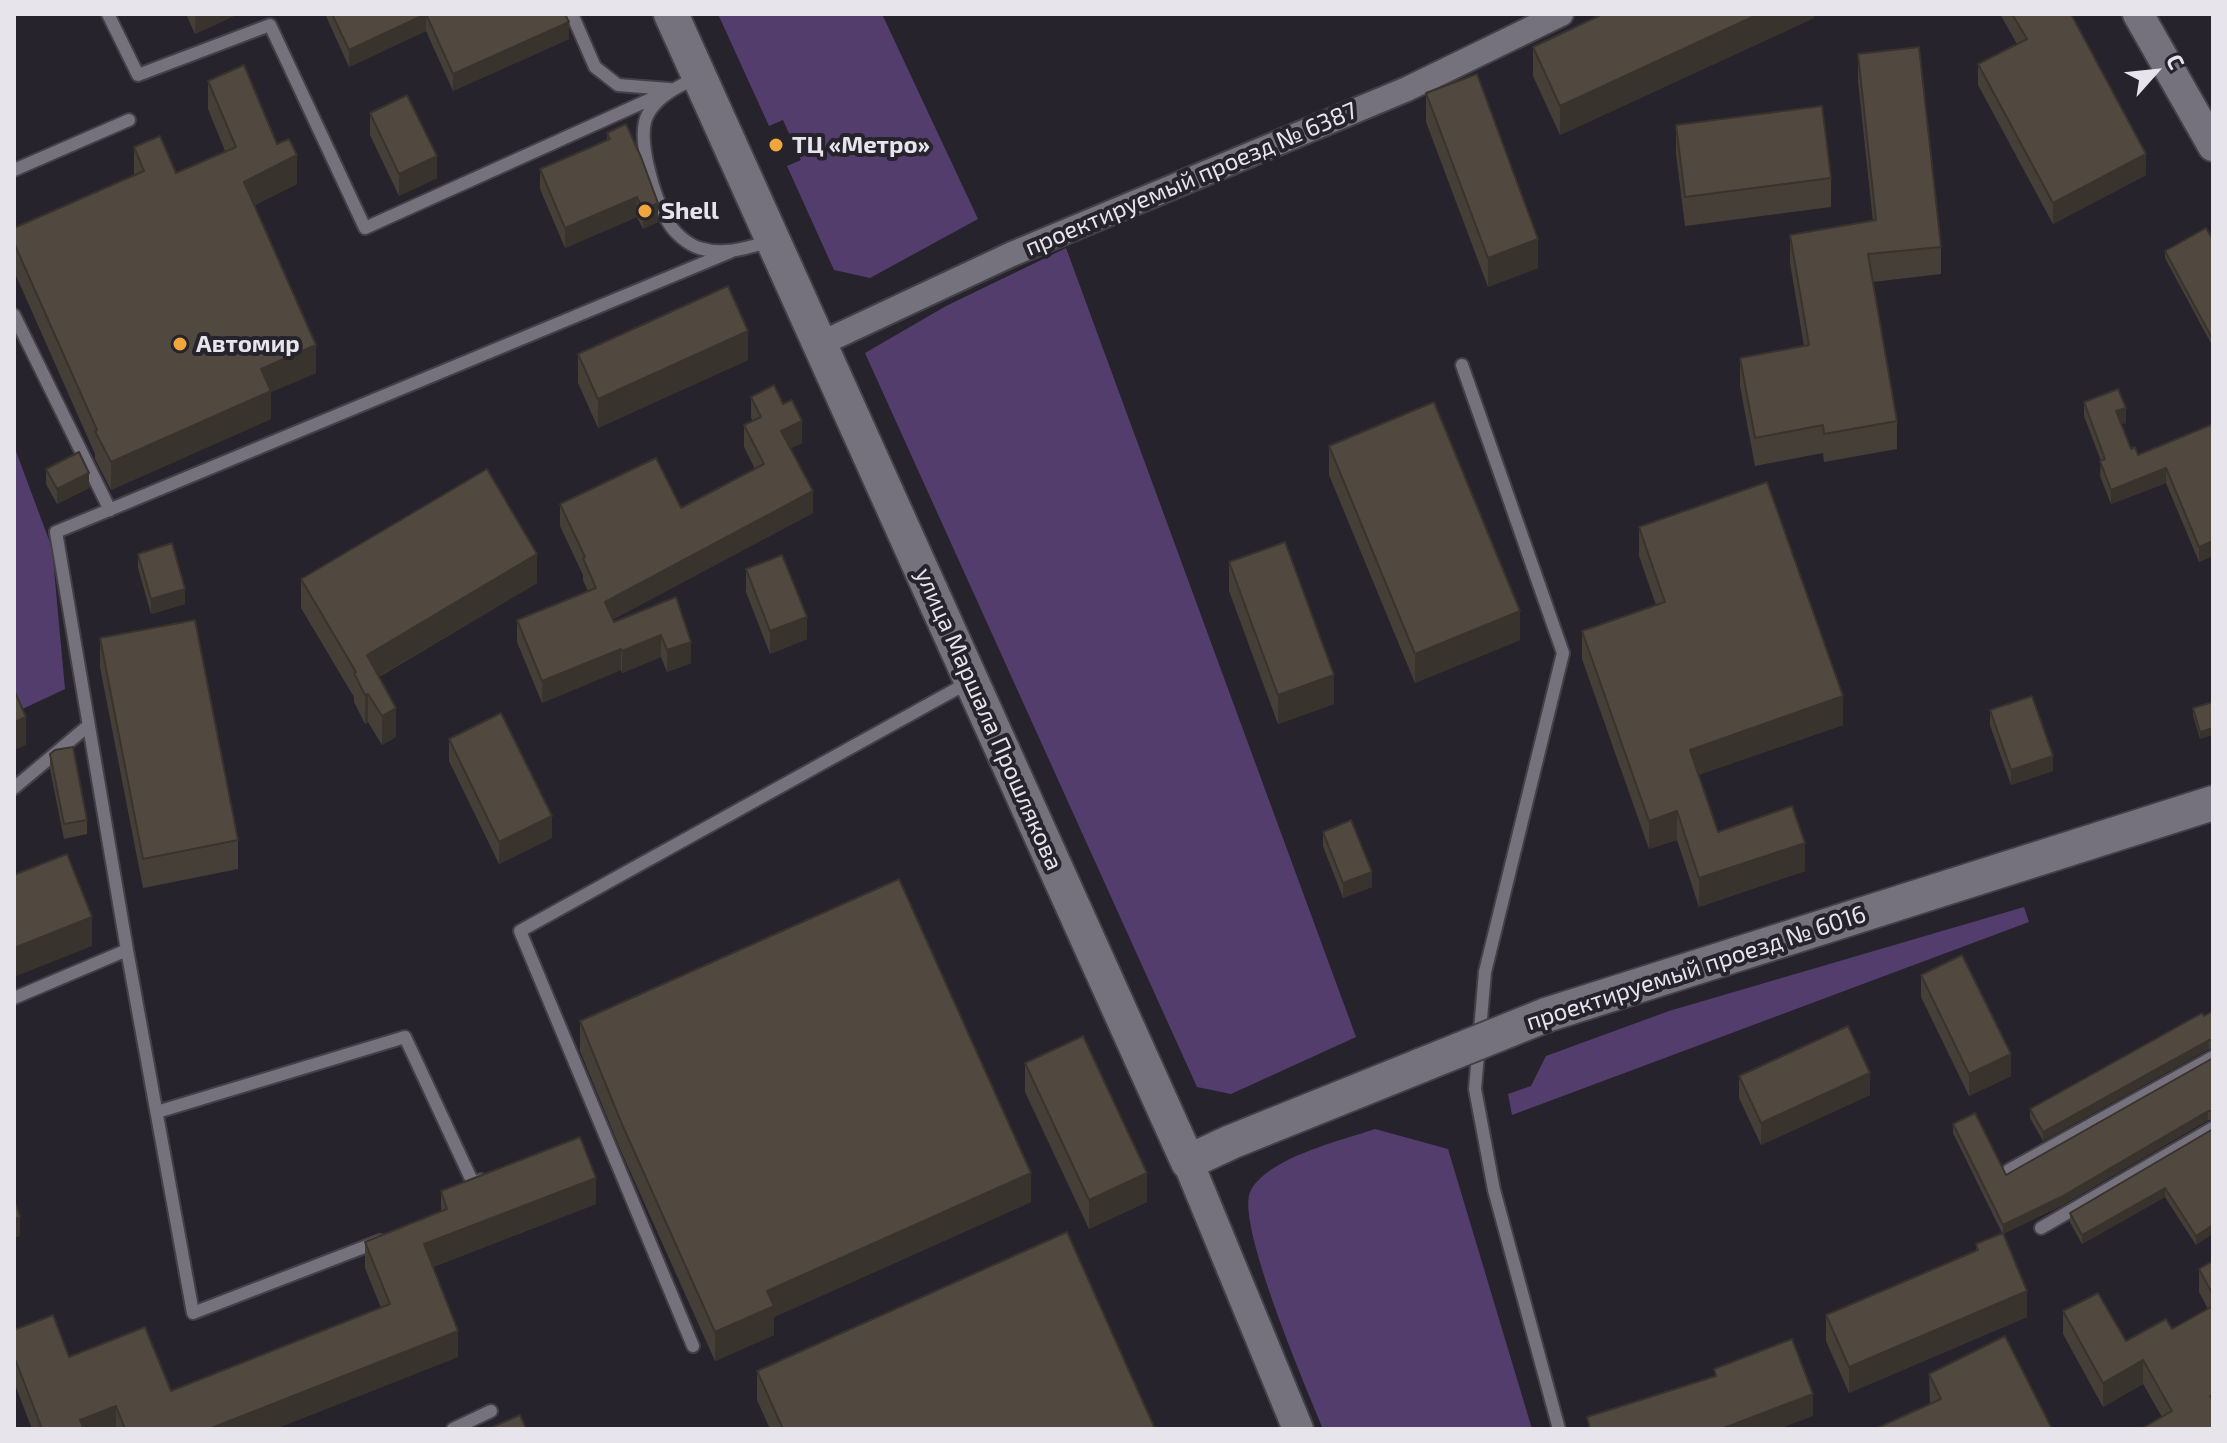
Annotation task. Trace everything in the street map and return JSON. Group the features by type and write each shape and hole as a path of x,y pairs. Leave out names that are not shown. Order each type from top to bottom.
{"main road":[{"name":"улица Маршала Прошлякова","path":"671,14 686,83 774,241 1188,1162"},
{"name":"проектируемый проезд № 6016","path":"1188,1162 1546,1015 2213,803"}],"street":[{"name":"проектируемый проезд № 6387","path":"820,344 1012,254 1407,89 1561,14"},
{"path":"2138,14 2213,146"},
{"name":"улица Маршала Прошлякова","path":"1188,1162 1298,1429"}],"lane":[{"path":"108,14 138,75 270,25 365,228 686,83"},
{"path":"572,14 595,67 618,85 686,83"},
{"path":"686,83 648,113 643,130 652,181 668,223 685,240 699,248 730,252"},
{"path":"14,170 129,120"},
{"path":"390,1237 193,1313 56,532 730,252 774,241"},
{"path":"14,315 110,510"},
{"path":"1462,365 1563,653 1485,972 1475,1089 1494,1190 1559,1429"},
{"path":"693,1346 520,931 971,680"},
{"path":"14,788 89,725"},
{"path":"14,998 127,950"},
{"path":"157,1112 405,1037 473,1183 498,1174"},
{"path":"2009,1170 2213,1057"},
{"path":"2041,1228 2213,1128"},
{"path":"453,1429 491,1411"}],"shaded area":[{"path":"718,14 882,14 978,219 870,278 834,270 787,166 801,160 783,120 769,126"},
{"path":"1066,248 1356,1037 1231,1094 1197,1087 865,353 946,306"},
{"path":"14,446 52,548 65,689 14,713"},
{"path":"2024,907 2029,922 1512,1115 1508,1094 1531,1086 1546,1056 1669,1011"},
{"path":"1375,1129 1448,1149 1532,1429 1323,1429 1262,1269 1248,1207 1251,1190 1273,1168 1325,1145"}],"building":[{"path":"332,14 426,14 349,50"},
{"path":"426,14 565,14 569,22 453,74"},
{"path":"1603,14 1759,14 1560,106 1533,47"},
{"path":"2012,14 2071,14 2146,154 2053,203 1978,64 2027,39"},
{"path":"1919,47 1941,247 1868,254 1897,421 1824,434 1823,425 1755,438 1740,358 1809,345 1790,235 1876,220 1858,54"},
{"path":"244,65 277,144 289,139 297,155 244,182 316,345 261,369 271,391 111,462 14,243 14,228 144,171 134,147 160,136 176,173 236,147 208,81"},
{"path":"1477,74 1538,239 1488,258 1426,93"},
{"path":"407,95 437,156 399,174 370,113"},
{"path":"1822,106 1831,178 1685,197 1676,125"},
{"path":"626,124 658,203 643,210 637,197 565,228 540,169 610,139 607,133"},
{"path":"2206,228 2213,240 2213,340 2165,251"},
{"path":"728,286 748,331 598,399 578,354"},
{"path":"774,385 783,404 792,400 802,421 781,431 813,491 605,602 614,622 676,597 691,642 667,650 661,635 542,681 517,620 596,588 560,504 656,458 681,508 764,464 744,425 761,417 751,397"},
{"path":"2118,389 2126,408 2116,411 2131,449 2135,447 2138,455 2213,424 2213,541 2199,547 2166,468 2111,490 2100,461 2105,459 2084,402"},
{"path":"1434,402 1520,611 1415,654 1329,446"},
{"path":"79,452 89,473 57,489 46,469"},
{"path":"487,469 537,554 367,655 396,708 382,716 368,694 365,695 356,672 301,579"},
{"path":"1767,482 1843,696 1690,750 1718,832 1792,806 1805,843 1699,878 1677,811 1649,821 1582,631 1665,602 1639,527"},
{"path":"1285,542 1334,675 1278,695 1229,562"},
{"path":"172,543 185,589 151,599 138,554"},
{"path":"782,555 807,617 770,631 746,569"},
{"path":"195,620 238,840 143,859 100,638"},
{"path":"14,690 26,717 15,722 14,726"},
{"path":"2032,696 2053,756 2011,770 1990,710"},
{"path":"2213,702 2213,728 2200,732 2193,708"},
{"path":"501,713 552,816 499,842 449,739"},
{"path":"73,747 87,820 64,824 50,754"},
{"path":"1351,820 1372,872 1343,883 1323,832"},
{"path":"67,854 92,917 14,948 14,875"},
{"path":"899,879 1031,1173 767,1291 774,1306 715,1332 621,1122 580,1021"},
{"path":"1962,955 2011,1054 1969,1074 1921,975"},
{"path":"2213,1011 2213,1040 2043,1132 2030,1109 2202,1013 2204,1016"},
{"path":"1848,1026 1870,1073 1761,1123 1739,1076"},
{"path":"1083,1036 1147,1173 1089,1200 1025,1063"},
{"path":"2213,1058 2213,1111 2208,1111 2061,1197 2003,1225 1953,1124 1975,1113 2006,1175"},
{"path":"2213,1129 2213,1225 2196,1236 2165,1188 2082,1235 2070,1213"},
{"path":"580,1137 596,1178 424,1244 458,1331 209,1429 125,1429 116,1406 80,1420 84,1429 42,1429 14,1356 14,1330 53,1315 69,1357 145,1327 171,1391 390,1304 365,1242 447,1209 441,1191"},
{"path":"14,1200 20,1217 14,1219"},
{"path":"1067,1232 1155,1429 783,1429 757,1371"},
{"path":"2003,1233 2027,1291 1849,1367 1826,1315 1978,1250 1976,1244"},
{"path":"2213,1261 2213,1295 2199,1269"},
{"path":"2098,1293 2126,1341 2166,1319 2172,1329 2213,1306 2213,1394 2210,1396 2213,1401 2213,1429 2141,1429 2172,1411 2143,1360 2103,1383 2063,1311"},
{"path":"2005,1336 2052,1429 1875,1429 1941,1399 1929,1374"},
{"path":"1792,1339 1813,1394 1721,1429 1590,1429 1587,1417 1716,1376 1714,1369"},
{"path":"520,1415 526,1429 488,1429"}],"place":[{"name":"ТЦ «Метро»","path":"776,145"},
{"name":"Shell","path":"645,211"},
{"name":"Автомир","path":"180,344"}]}
